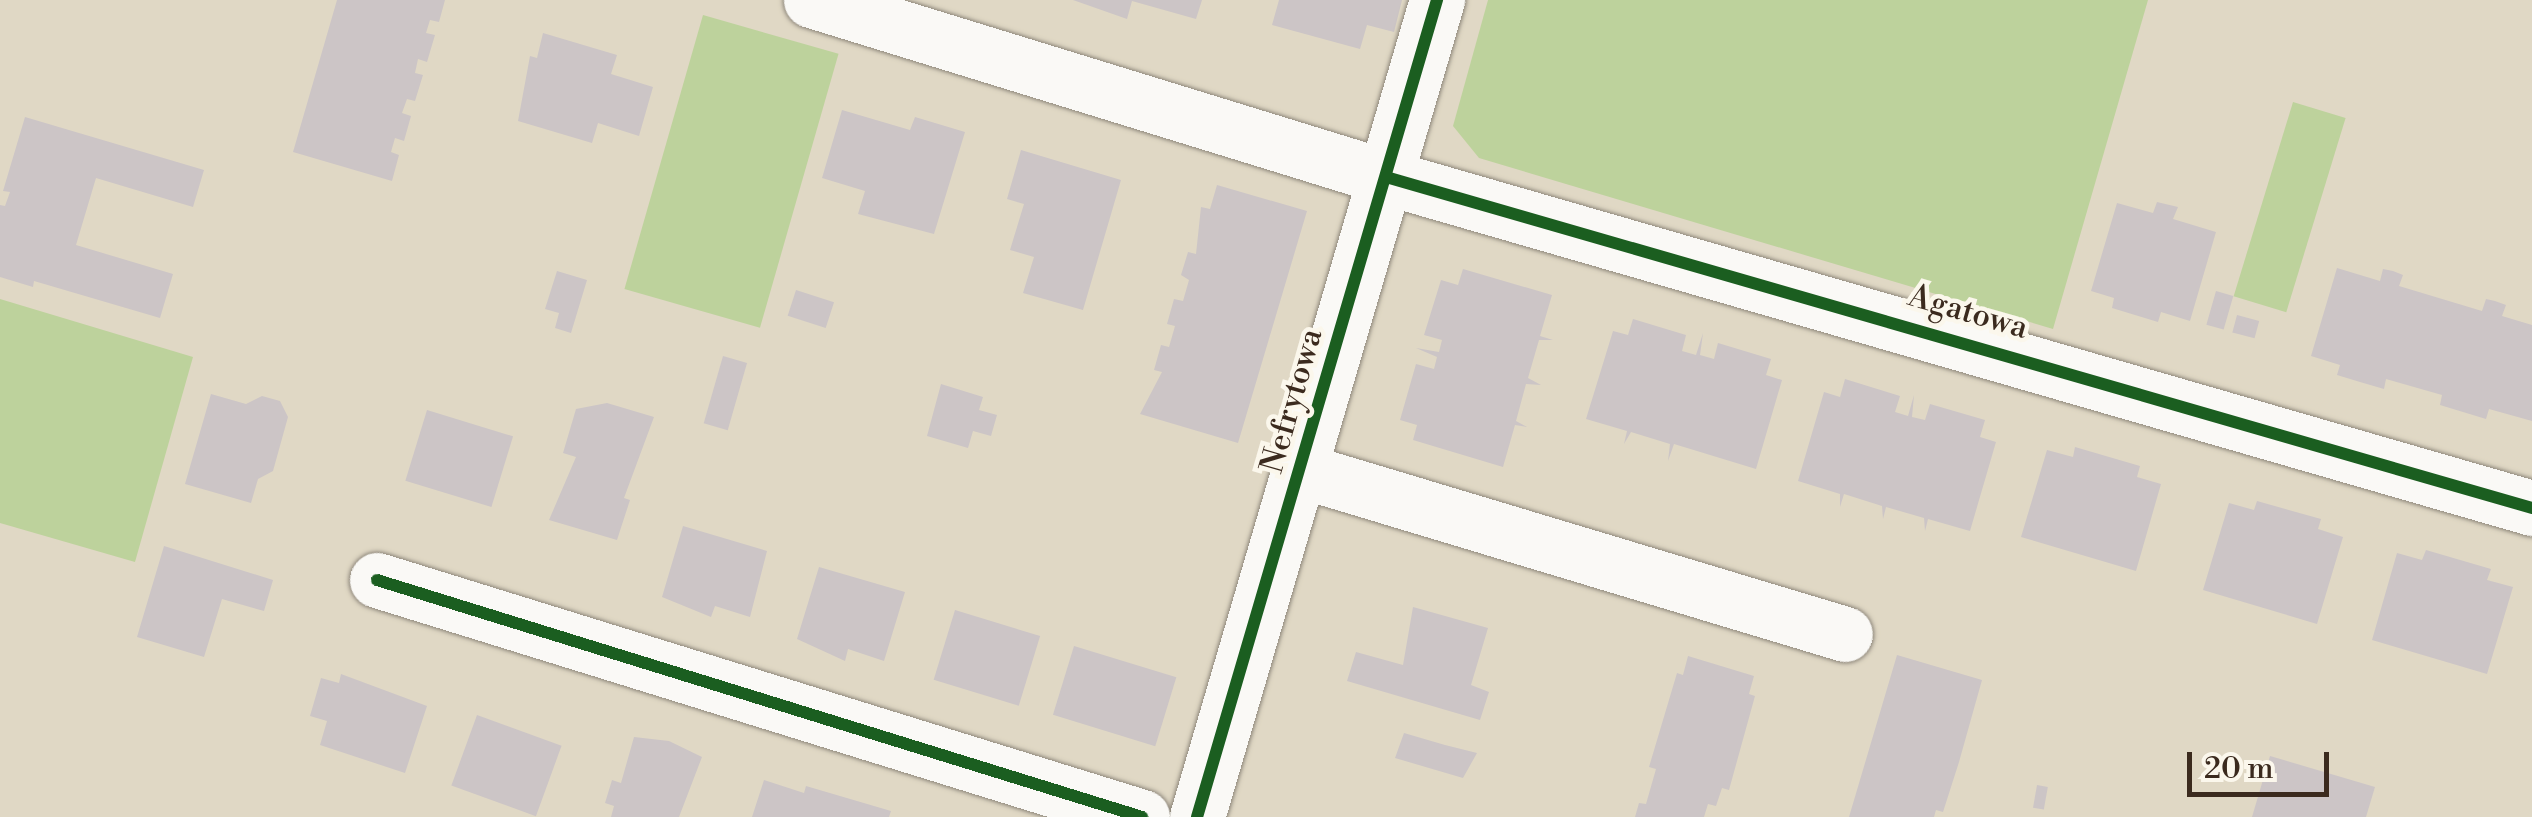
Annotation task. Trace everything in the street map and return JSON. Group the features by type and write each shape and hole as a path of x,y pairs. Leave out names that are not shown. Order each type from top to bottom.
{"street":[{"path":"811,0 1386,177"},
{"name":"Nefrytowa","path":"1196,817 1437,0"},
{"name":"Agatowa","path":"1386,177 2532,508"},
{"path":"1300,470 1845,634"},
{"path":"378,580 1142,817"}],"green space":[{"path":"1488,0 2148,0 2053,329 1479,158 1453,126"},
{"path":"703,15 839,54 760,328 624,289"},
{"path":"2293,102 2346,118 2286,312 2234,296"},
{"path":"0,299 193,357 135,562 0,523"}],"building":[{"path":"337,0 445,0 439,22 430,20 426,33 435,35 427,62 418,59 415,73 423,75 415,101 407,99 402,113 411,116 404,141 395,138 391,152 399,155 392,181 293,152"},
{"path":"1073,0 1202,0 1196,19 1132,1 1127,19"},
{"path":"1279,0 1402,0 1394,32 1367,25 1360,49 1272,25"},
{"path":"543,33 617,55 611,74 653,87 639,136 598,123 592,143 518,121 530,56 537,58"},
{"path":"842,110 910,130 915,117 965,132 934,234 858,214 865,191 822,178"},
{"path":"25,117 204,170 193,207 96,178 76,245 173,274 160,318 34,281 33,287 0,277 0,205 5,206 10,192 3,191"},
{"path":"1021,150 1121,180 1083,310 1023,293 1034,257 1010,250 1024,204 1007,199"},
{"path":"1217,185 1307,211 1238,443 1140,414 1162,372 1154,370 1161,345 1169,347 1175,326 1167,324 1174,299 1183,301 1189,280 1181,275 1188,252 1196,254 1201,207 1210,209"},
{"path":"2157,202 2178,207 2173,219 2216,232 2190,321 2161,312 2158,322 2112,308 2114,298 2091,291 2117,203 2153,213"},
{"path":"2337,268 2380,281 2383,269 2393,271 2403,275 2399,286 2482,311 2486,299 2495,301 2506,305 2502,316 2532,325 2532,421 2489,409 2486,419 2440,405 2442,395 2386,379 2384,389 2360,382 2337,375 2340,365 2311,356"},
{"path":"1463,269 1552,295 1540,336 1553,340 1539,340 1528,378 1541,385 1526,384 1516,421 1527,427 1515,425 1503,467 1413,440 1417,425 1400,420 1416,364 1434,369 1437,357 1416,348 1439,352 1442,340 1424,335 1441,280 1458,285"},
{"path":"557,271 587,280 571,333 555,328 559,313 545,309"},
{"path":"796,290 834,302 826,328 788,316"},
{"path":"2216,291 2233,296 2224,330 2206,325"},
{"path":"2237,315 2259,321 2255,338 2232,332"},
{"path":"1633,319 1686,335 1682,351 1696,355 1703,333 1700,355 1714,359 1718,343 1771,359 1766,375 1782,380 1756,469 1674,444 1668,461 1670,444 1631,432 1624,444 1627,431 1586,419 1613,331 1628,335"},
{"path":"723,356 747,363 728,430 704,423"},
{"path":"1845,379 1900,396 1895,412 1908,416 1914,395 1912,417 1925,420 1930,404 1985,420 1980,437 1996,442 1970,531 1928,519 1925,531 1924,518 1886,507 1883,519 1882,506 1844,494 1840,507 1840,494 1798,481 1824,392 1840,397"},
{"path":"941,384 983,397 979,410 997,415 991,436 973,431 968,448 927,436"},
{"path":"211,394 246,404 262,396 280,401 288,417 273,471 258,479 251,503 185,484"},
{"path":"607,403 654,417 624,498 630,500 617,540 549,520 576,457 563,453 576,409"},
{"path":"427,410 513,436 491,507 405,481"},
{"path":"2075,447 2140,466 2137,477 2161,484 2136,571 2021,537 2047,450 2073,457"},
{"path":"2257,501 2321,519 2318,529 2343,537 2317,624 2203,590 2229,503 2254,510"},
{"path":"683,526 767,551 750,617 715,606 711,617 662,597"},
{"path":"164,546 273,580 264,611 222,599 204,657 137,637"},
{"path":"2426,550 2491,569 2487,580 2513,587 2487,674 2372,640 2397,553 2422,560"},
{"path":"819,567 905,592 884,661 848,649 845,661 797,639"},
{"path":"1413,607 1488,628 1471,685 1489,692 1480,720 1347,681 1356,652 1403,665"},
{"path":"955,610 1040,636 1019,706 934,680"},
{"path":"1074,646 1176,677 1155,746 1053,715"},
{"path":"1897,655 1982,680 1959,762 1943,812 1936,810 1934,817 1849,817"},
{"path":"1688,656 1754,676 1749,694 1755,696 1729,790 1722,788 1716,806 1708,804 1704,817 1635,817 1639,803 1646,804 1656,769 1649,767 1677,673 1683,675"},
{"path":"341,674 427,706 405,773 320,745 327,721 310,716 321,678 339,683"},
{"path":"477,715 562,746 536,816 451,785"},
{"path":"1404,733 1477,753 1463,778 1395,758"},
{"path":"634,737 669,741 702,757 679,817 611,817 614,806 605,803 612,780 621,783"},
{"path":"2270,756 2375,787 2366,817 2252,817"},
{"path":"764,780 804,793 806,786 891,811 889,817 752,817"},
{"path":"2037,785 2048,787 2044,810 2033,808"}],"cycle path":[{"path":"1197,817 1437,0"},
{"path":"1386,177 2532,508"},
{"path":"377,580 1142,817"}]}
